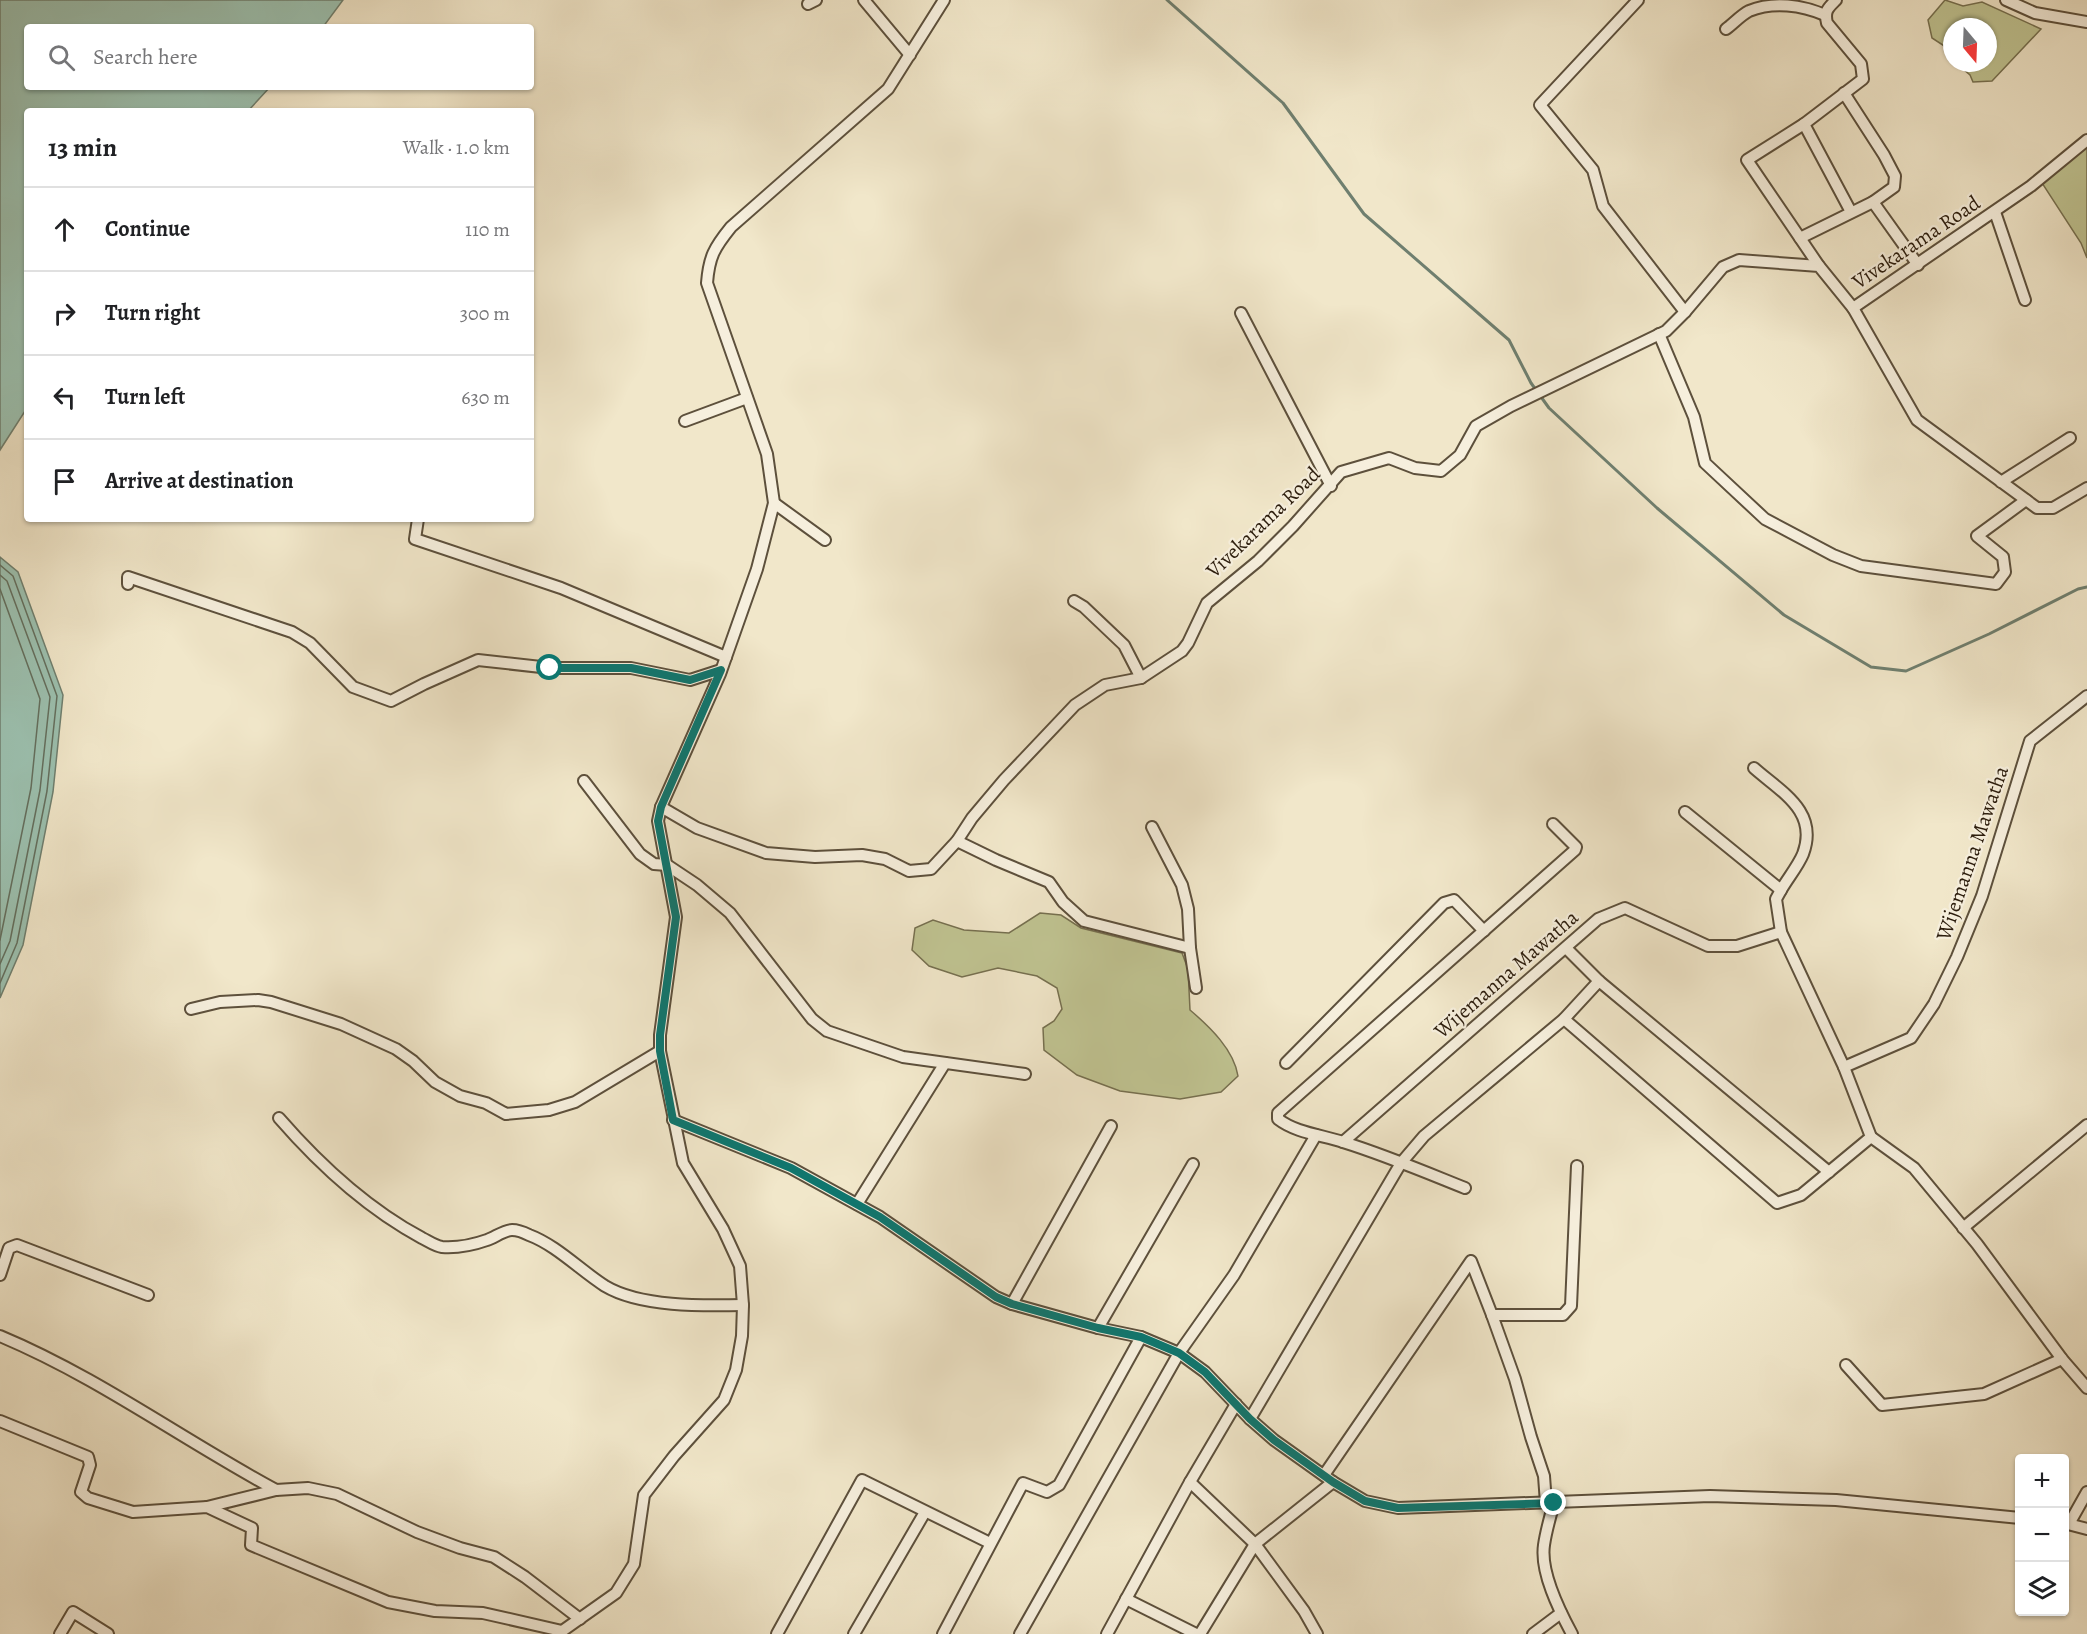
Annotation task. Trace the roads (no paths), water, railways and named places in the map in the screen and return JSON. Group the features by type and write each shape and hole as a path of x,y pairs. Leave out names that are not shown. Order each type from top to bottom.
{"street":[{"path":"864,0 910,55"},
{"path":"207,1507 252,1528 251,1545 388,1602 435,1611 483,1613 560,1632 616,1593 634,1564 644,1495 674,1456 724,1400 736,1370 742,1336 743,1305 740,1266 723,1229 683,1163 660,1051 660,1035 676,917 658,821 661,807 726,657 757,569 774,503 767,454 706,283 709,261 715,246 739,220 888,89 944,0"},
{"path":"1638,0 1540,105 1593,170 1603,206 1685,312"},
{"path":"1819,266 1747,160 1804,124 1863,79 1861,64 1827,23 1825,15 1827,9 1836,0"},
{"path":"2006,0 2035,13 2087,22"},
{"path":"1726,29 1748,11 1778,5 1808,8 1825,15"},
{"path":"1800,238 1873,201 1894,187 1895,176 1884,155 1844,93"},
{"path":"1804,124 1851,212"},
{"name":"Vivekarama Road","path":"661,807 697,828 766,853 815,857 862,855 885,859 909,872 931,869 957,841 972,818 1004,780 1075,705 1105,685 1141,678 1182,651 1207,603 1258,561 1331,486 1341,472 1389,458 1415,468 1441,471 1460,455 1476,426 1518,402 1665,331 1685,312 1723,267 1739,260 1819,266 1853,308 1995,212 2087,140"},
{"path":"1873,201 1918,265"},
{"path":"1995,212 2025,300"},
{"path":"1853,308 1917,420 2037,508 2053,508 2087,488"},
{"path":"1241,313 1331,486"},
{"path":"1659,334 1694,417 1705,463 1765,519 1833,555 1860,566 1996,584 2005,572 2003,557 1977,536 2026,500"},
{"path":"685,421 747,398"},
{"path":"2001,482 2070,438"},
{"path":"774,503 825,540"},
{"path":"418,522 415,539 561,588 726,657"},
{"path":"128,584 128,577 292,632 310,643 353,687 391,701 478,660 550,668 631,668 690,680 721,670"},
{"path":"1074,601 1084,607 1124,645 1141,678"},
{"name":"Wijemanna Mawatha","path":"1844,1067 1911,1038 1934,1004 1957,957 1982,896 2030,741 2087,696"},
{"path":"1754,768 1801,810 1807,826 1803,853 1776,899 1781,932 1844,1067 1871,1137 1914,1167 1993,1264 2062,1359 2087,1388"},
{"path":"584,781 640,854 654,864 667,865 697,885 730,913 812,1019 827,1031 903,1057 1025,1074"},
{"path":"1685,812 1780,890"},
{"path":"1465,1188 1343,1142 1285,1124 1278,1119 1278,1113 1575,850 1576,847 1553,824"},
{"path":"1152,827 1182,885 1188,909 1190,948 1196,988"},
{"path":"957,841 1049,882 1063,902 1084,921 1190,948"},
{"path":"1286,1063 1444,903 1454,900 1484,931"},
{"name":"Wijemanna Mawatha","path":"1343,1142 1598,919 1625,909 1708,946 1737,946 1781,932"},
{"path":"1566,948 1599,981 1828,1172"},
{"path":"1250,1419 1401,1163 1424,1136 1564,1019 1599,981"},
{"path":"191,1009 220,1002 258,1000 342,1024 396,1049 413,1061 435,1082 452,1091 486,1103 506,1114 549,1110 575,1102 660,1051"},
{"path":"1564,1019 1777,1203 1801,1195 1871,1137"},
{"path":"857,1204 945,1063"},
{"path":"279,1119 302,1144 351,1188 404,1228 439,1247 463,1246 511,1230 529,1234 548,1244 607,1287 630,1296 665,1303 743,1305"},
{"path":"673,1120 791,1168 857,1204 880,1217 996,1297 1012,1304 1098,1328 1141,1337 1179,1353 1205,1372 1250,1419 1274,1440 1365,1501 1398,1508 1710,1496 1836,1500 2015,1518"},
{"path":"1963,1228 2087,1125"},
{"path":"1012,1304 1111,1126"},
{"path":"1020,1634 1179,1353 1234,1275 1316,1135"},
{"path":"1098,1328 1193,1164"},
{"path":"1492,1316 1563,1315 1571,1306 1577,1166"},
{"path":"0,1275 9,1248 17,1245 148,1295"},
{"path":"1200,1634 1255,1544 1328,1478 1471,1261 1515,1379 1544,1476 1550,1503 1543,1547 1548,1581 1572,1634"},
{"path":"0,1336 108,1389 238,1470 276,1490"},
{"path":"943,1634 1023,1483 1047,1492 1059,1485 1141,1337"},
{"path":"1845,1365 1882,1405 1984,1394 2062,1359"},
{"path":"1107,1634 1190,1482 1236,1404"},
{"path":"0,1421 88,1457 90,1465 81,1492 88,1498 133,1512 207,1507 276,1490 308,1488 337,1494 417,1532 460,1548 494,1557 525,1577 580,1619"},
{"path":"777,1634 862,1480 990,1543"},
{"path":"1190,1482 1255,1544 1304,1611 1317,1634"},
{"path":"2069,1520 2087,1492"},
{"path":"854,1634 925,1512"},
{"path":"2069,1524 2087,1529"},
{"path":"1126,1599 1196,1634"},
{"path":"60,1634 73,1612 108,1634"},
{"path":"1533,1634 1561,1613"}],"water":[{"path":"0,0 343,0 325,24 24,24 24,90 267,90 251,108 24,108 24,413 0,450"},
{"path":"0,557 18,572 63,695 53,792 23,945 0,998"}],"waterway":[{"path":"1167,0 1283,103 1364,214 1509,340 1531,383 1549,408 1657,508 1784,615 1871,667 1906,671 1989,634 2078,589 2087,587"}]}
